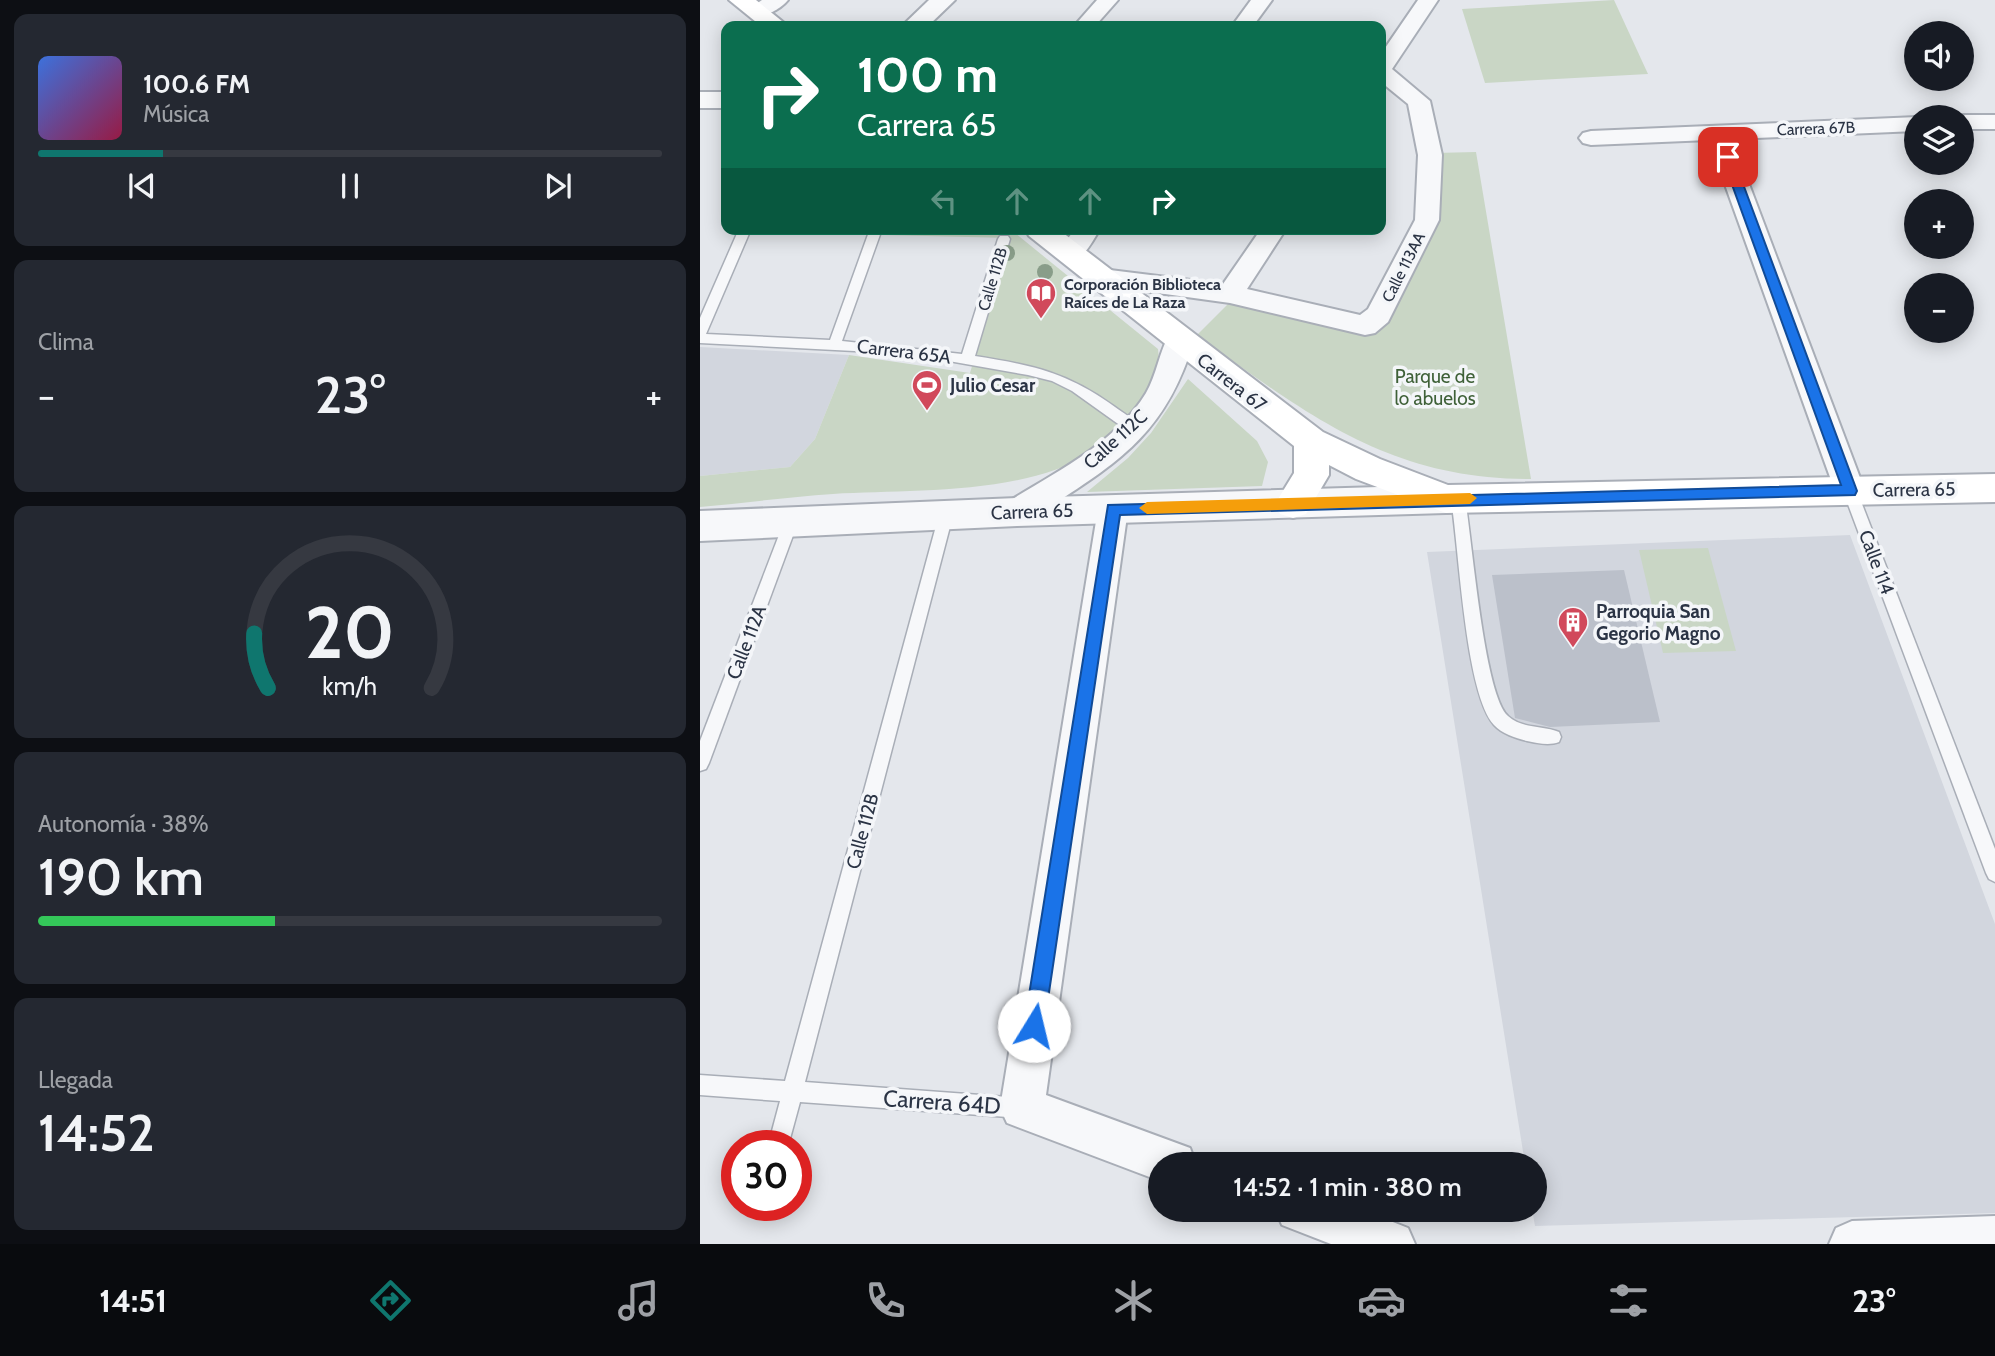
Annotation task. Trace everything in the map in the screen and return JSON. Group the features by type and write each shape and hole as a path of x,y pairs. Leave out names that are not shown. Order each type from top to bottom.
{"main road":[{"path":"749,6 769,21"},
{"name":"Carrera 67","path":"1059,235 1079,241 1102,278 1311,441 1368,469 1452,499"},
{"path":"1293,504 1311,475 1311,441"},
{"name":"Carrera 65","path":"1452,499 1995,488"}],"street":[{"path":"749,6 778,0"},
{"path":"920,21 943,0"},
{"path":"1089,21 1108,0"},
{"path":"1246,21 1262,0"},
{"path":"1386,63 1429,0"},
{"name":"Calle 113AA","path":"1230,294 1365,326 1378,315 1427,220 1430,155 1419,101 1386,74"},
{"path":"700,100 721,100"},
{"path":"1974,122 1995,122"},
{"name":"Carrera 67B","path":"1591,138 1904,124"},
{"name":"Calle 114","path":"1718,132 1850,491"},
{"path":"1102,278 1230,294 1270,235"},
{"name":"Calle 112C","path":"1017,512 1101,456 1133,428 1153,405 1168,377 1180,340"},
{"name":"Carrera 65","path":"700,526 1017,512 1452,499"},
{"path":"1021,1108 1113,509"},
{"name":"Carrera 64D","path":"1021,1108 1148,1154"},
{"path":"1333,1222 1392,1244"},
{"path":"1852,1244 1995,1239"}],"lane":[{"path":"700,333 742,235"},
{"path":"835,344 874,235"},
{"name":"Calle 112B","path":"967,359 1004,239"},
{"name":"Carrera 65A","path":"700,338 835,344 967,359 1057,378 1093,399 1133,428"},
{"name":"Calle 114","path":"1850,491 1995,873"},
{"path":"1452,499 1467,550 1480,666 1496,716 1518,732 1553,737"},
{"name":"Calle 112B","path":"782,1130 946,515"},
{"name":"Calle 112A","path":"700,763 791,522"},
{"name":"Carrera 64D","path":"700,1084 1021,1108"}],"shaded area":[{"path":"700,347 849,355 815,439 790,467 700,476"},
{"path":"1850,535 1995,924 1995,1213 1535,1226 1534,1222 1547,1222 1547,1152 1523,1152 1427,552"}],"green space":[{"path":"1614,0 1648,74 1485,83 1462,9"},
{"name":"Parque de lo abuelos","path":"1476,152 1531,479 1481,476 1435,468 1392,455 1313,416 1197,335 1234,298 1377,333 1435,221 1434,153"},
{"path":"885,235 1017,235 1158,349 1158,370 1154,380 1144,399 1119,432 1087,456 1048,472 1005,482 960,488 833,494 700,507 700,476 790,467 815,439 849,355 970,373 1010,238"},
{"path":"1188,379 1257,441 1268,462 1262,486 1087,492 1128,458 1151,433"},
{"path":"1708,548 1736,651 1663,653 1639,550"}],"building":[{"name":"Parroquia San Gegorio Magno","path":"1624,570 1660,722 1550,727 1515,718 1492,575"}],"slow traffic":[{"path":"1147,508 1470,498"}],"place":[{"name":"Corporación Biblioteca Raíces de La Raza","path":"1041,320"},
{"name":"Julio Cesar","path":"927,412"},
{"name":"Parroquia San Gegorio Magno","path":"1573,649"}],"route":[{"path":"1034,1026 1113,509 1850,491 1728,157"}]}
